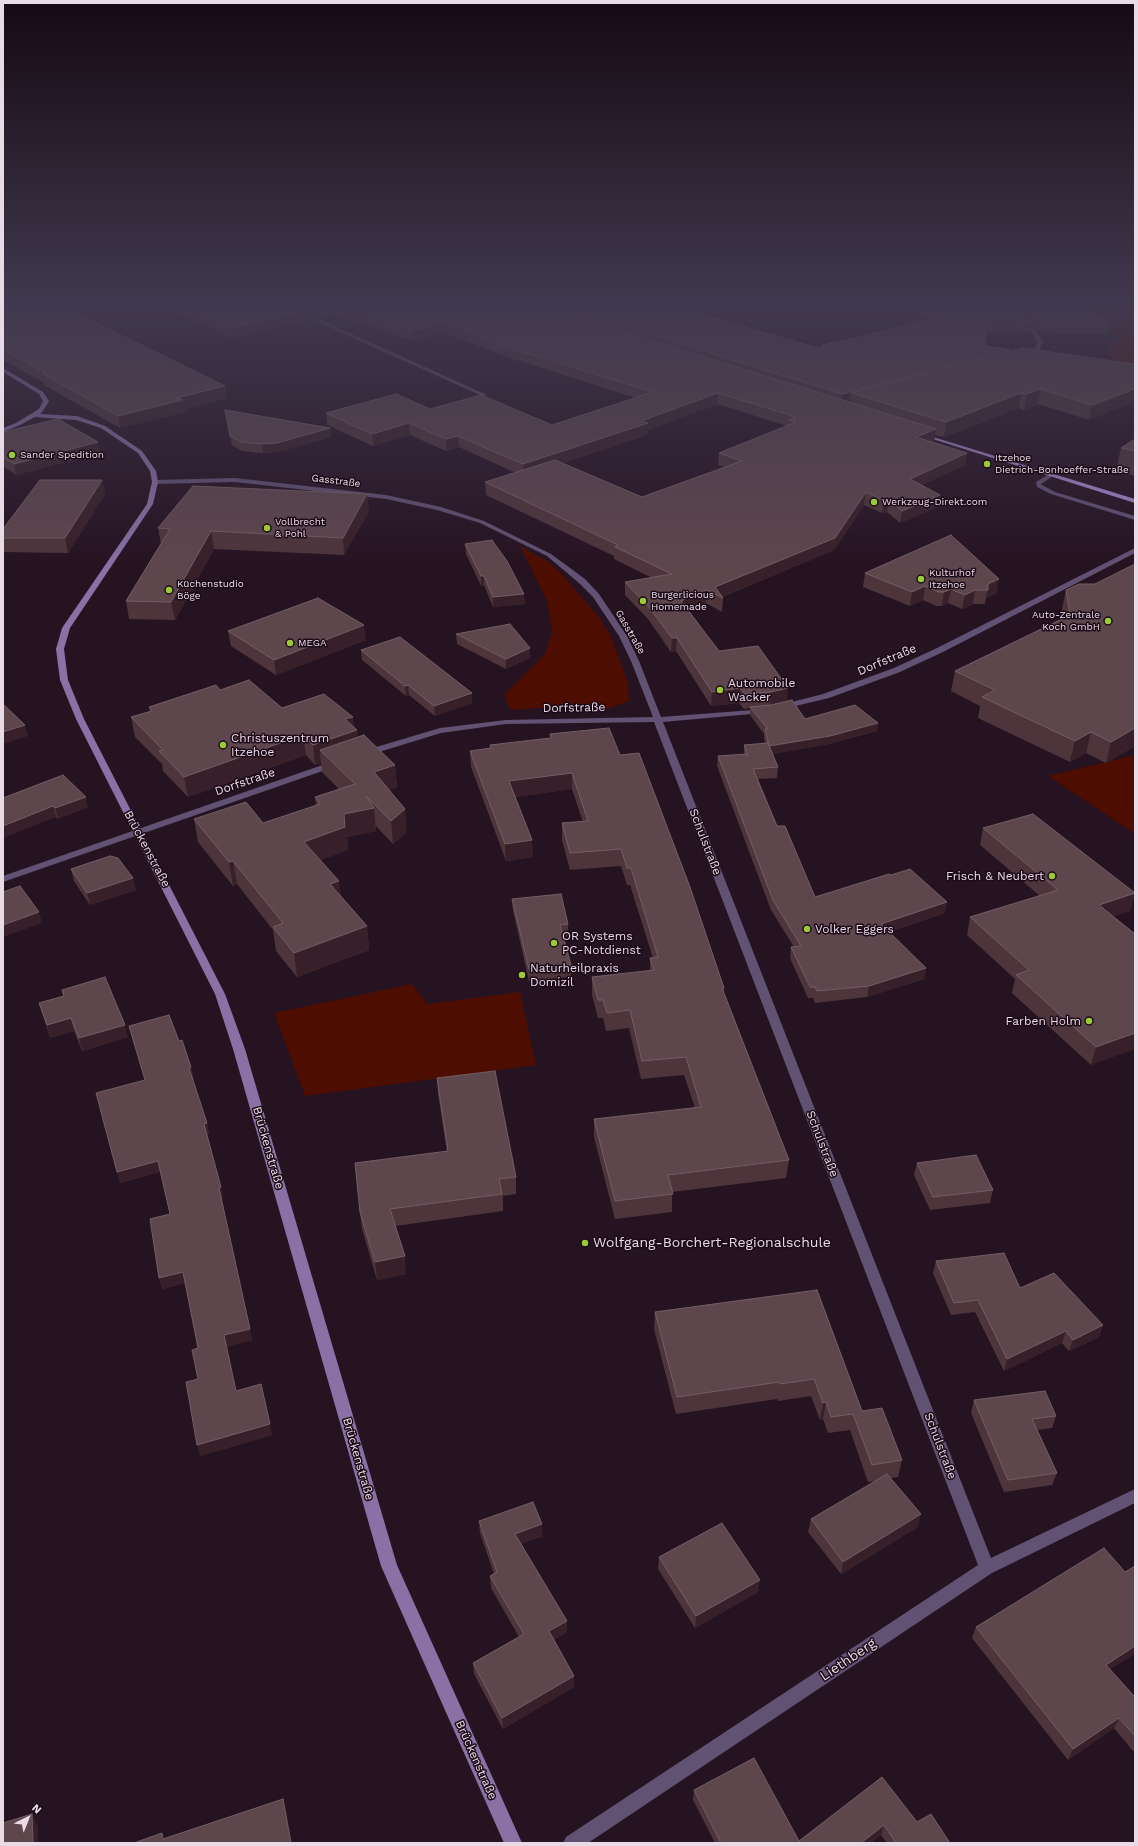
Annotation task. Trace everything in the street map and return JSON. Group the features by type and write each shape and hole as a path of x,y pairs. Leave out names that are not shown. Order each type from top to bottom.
{"main road":[{"path":"918,433 1135,501"}],"street":[{"path":"3,430 34,415 46,403 44,397 40,394"},
{"path":"34,415 77,418 103,427 140,452 153,471 155,482"},
{"path":"1051,475 1038,483 1039,486 1053,493 1135,518"},
{"name":"Gasstraße","path":"155,482 235,480 386,497 451,511 513,536 558,561 582,581 596,596 623,636 635,661 658,720"},
{"name":"Brückenstraße","path":"155,482 150,504 71,617 62,636 60,649 62,671 68,695 220,994 239,1049 389,1566 513,1843"},
{"name":"Dorfstraße","path":"359,755 440,731 506,722 658,720 774,709 826,696 898,670 1135,550"},
{"name":"Schulstraße","path":"658,720 987,1568"},
{"name":"Dorfstraße","path":"3,879 344,760"},
{"name":"Liethberg","path":"572,1843 987,1568 1135,1496"}],"shaded area":[{"path":"520,546 547,561 560,572 597,615 610,634 628,683 629,701 605,710 585,707 556,707 510,710 504,695 545,654 552,632 547,601"},
{"path":"1135,755 1135,834 1048,776"},
{"path":"412,984 427,1004 520,992 536,1065 305,1096 274,1013"}],"building":[{"path":"79,394 192,394 176,398 183,400 118,416"},
{"path":"395,394 430,409 481,395 552,425 646,394 715,394 641,421 648,423 523,464 458,436 446,439 409,423 372,434 326,413"},
{"path":"722,394 824,394 936,429 916,437 967,453 910,479 940,495 902,511 889,499 884,501 866,492 835,538 715,587 723,598 707,590 681,601 719,651 758,646 788,688 771,692 745,694 740,688 712,692 677,638 672,638 648,606 625,582 672,574 615,547 618,545 485,482 555,460 642,497 742,461 719,453 796,422 789,420 796,417"},
{"path":"855,394 1018,394 946,422"},
{"path":"1057,394 1121,394 1092,405"},
{"path":"225,410 330,428 277,443 262,444 241,442 230,436"},
{"path":"58,419 98,442 14,464 3,457 3,432"},
{"path":"1135,439 1135,451 1121,448"},
{"path":"40,480 102,480 65,538 3,538 3,529"},
{"path":"193,486 367,494 343,538 211,531 171,602 126,601 170,529 158,528"},
{"path":"951,535 999,579 988,584 988,590 975,590 965,595 951,589 944,592 939,592 925,586 912,592 865,573"},
{"path":"492,540 507,561 524,594 493,597 484,576 481,576 465,544"},
{"path":"1135,564 1135,728 1111,742 1091,732 1075,741 982,697 995,690 955,671 1070,615 1066,590 1079,584 1095,584"},
{"path":"318,598 364,625 274,660 228,631"},
{"path":"510,624 530,648 506,659 456,634"},
{"path":"400,637 472,693 434,706 408,685 405,686 361,650"},
{"path":"249,680 282,708 324,694 353,717 345,719 357,730 313,745 303,735 184,777 159,751 163,750 131,717 152,711 149,707 216,685 220,690"},
{"path":"792,700 805,719 855,705 878,723 830,736 769,746 765,729 768,729 750,707 771,705"},
{"path":"3,704 25,725 3,732"},
{"path":"609,728 620,755 639,753 690,887 724,988 722,988 789,1160 668,1175 673,1194 615,1201 594,1119 701,1107 686,1057 642,1061 630,1010 607,1013 603,1000 598,1000 592,977 654,970 650,958 658,957 631,868 627,868 621,849 570,853 562,823 588,821 572,773 509,781 532,840 505,844 470,751 491,748 490,745 551,738 550,734"},
{"path":"364,735 395,765 374,772 405,809 391,821 366,796 374,808 344,814 345,827 304,842 339,881 330,884 367,926 294,953 273,927 283,923 233,861 229,862 194,819 246,802 263,823 320,804 315,797 355,784 320,750"},
{"path":"768,743 778,767 753,769 777,826 785,826 815,897 910,869 947,902 881,924 926,968 869,986 817,991 815,987 810,987 791,947 801,946 773,900 718,756 747,754 744,745"},
{"path":"63,775 86,797 55,808 53,806 3,826 3,798"},
{"path":"1033,814 1135,893 1099,905 1135,934 1135,1033 1096,1047 1016,975 1029,970 970,917 1058,890 983,828"},
{"path":"110,856 118,858 133,878 87,893 71,869"},
{"path":"20,886 39,912 3,925 3,892"},
{"path":"561,894 568,924 560,925 571,965 529,969 512,899"},
{"path":"105,977 125,1025 79,1038 71,1018 47,1025 39,1003 64,996 62,990"},
{"path":"169,1015 179,1041 182,1040 191,1067 189,1068 207,1123 204,1124 221,1187 219,1188 250,1329 224,1335 236,1391 261,1384 270,1424 197,1445 186,1382 198,1379 192,1350 198,1348 183,1272 159,1278 150,1219 170,1214 158,1161 117,1172 96,1093 145,1080 129,1026"},
{"path":"495,1071 516,1177 499,1179 502,1194 390,1209 405,1256 375,1262 360,1212 355,1163 448,1151 437,1078"},
{"path":"976,1155 993,1190 933,1197 917,1163"},
{"path":"1004,1253 1020,1288 1054,1273 1103,1325 1073,1340 1066,1331 1007,1359 978,1300 954,1303 936,1261"},
{"path":"817,1290 862,1411 882,1408 902,1460 872,1465 853,1414 831,1417 826,1402 823,1403 814,1379 780,1384 779,1382 677,1397 655,1312"},
{"path":"1045,1391 1056,1416 1032,1419 1057,1473 1008,1480 974,1400"},
{"path":"887,1474 921,1514 843,1562 811,1519"},
{"path":"533,1502 542,1524 515,1534 567,1621 549,1631 574,1676 502,1718 473,1663 524,1634 490,1576 497,1572 479,1521"},
{"path":"722,1523 760,1580 696,1616 659,1557"},
{"path":"1104,1548 1125,1572 1135,1566 1135,1646 1106,1665 1135,1697 1135,1736 1119,1718 1073,1749 976,1627"},
{"path":"754,1758 799,1841 882,1777 917,1822 931,1814 950,1843 896,1843 884,1825 861,1843 721,1843 694,1790"},
{"path":"283,1799 291,1843 134,1843 162,1833 163,1839"},
{"path":"32,1814 33,1843 3,1843 3,1823"}],"place":[{"name":"Sander Spedition","path":"12,455"},
{"name":"Itzehoe Dietrich-Bonhoeffer-Straße","path":"987,464"},
{"name":"Werkzeug-Direkt.com","path":"874,502"},
{"name":"Vollbrecht & Pohl","path":"267,528"},
{"name":"Kulturhof Itzehoe","path":"921,579"},
{"name":"Küchenstudio Böge","path":"169,590"},
{"name":"Burgerlicious Homemade","path":"643,601"},
{"name":"Auto-Zentrale Koch GmbH","path":"1108,621"},
{"name":"MEGA","path":"290,643"},
{"name":"Automobile Wacker","path":"720,690"},
{"name":"Christuszentrum Itzehoe","path":"223,745"},
{"name":"Frisch & Neubert","path":"1052,876"},
{"name":"Volker Eggers","path":"807,929"},
{"name":"OR Systems PC-Notdienst","path":"554,943"},
{"name":"Naturheilpraxis Domizil","path":"522,975"},
{"name":"Farben Holm","path":"1089,1021"},
{"name":"Wolfgang-Borchert-Regionalschule","path":"585,1243"}]}
